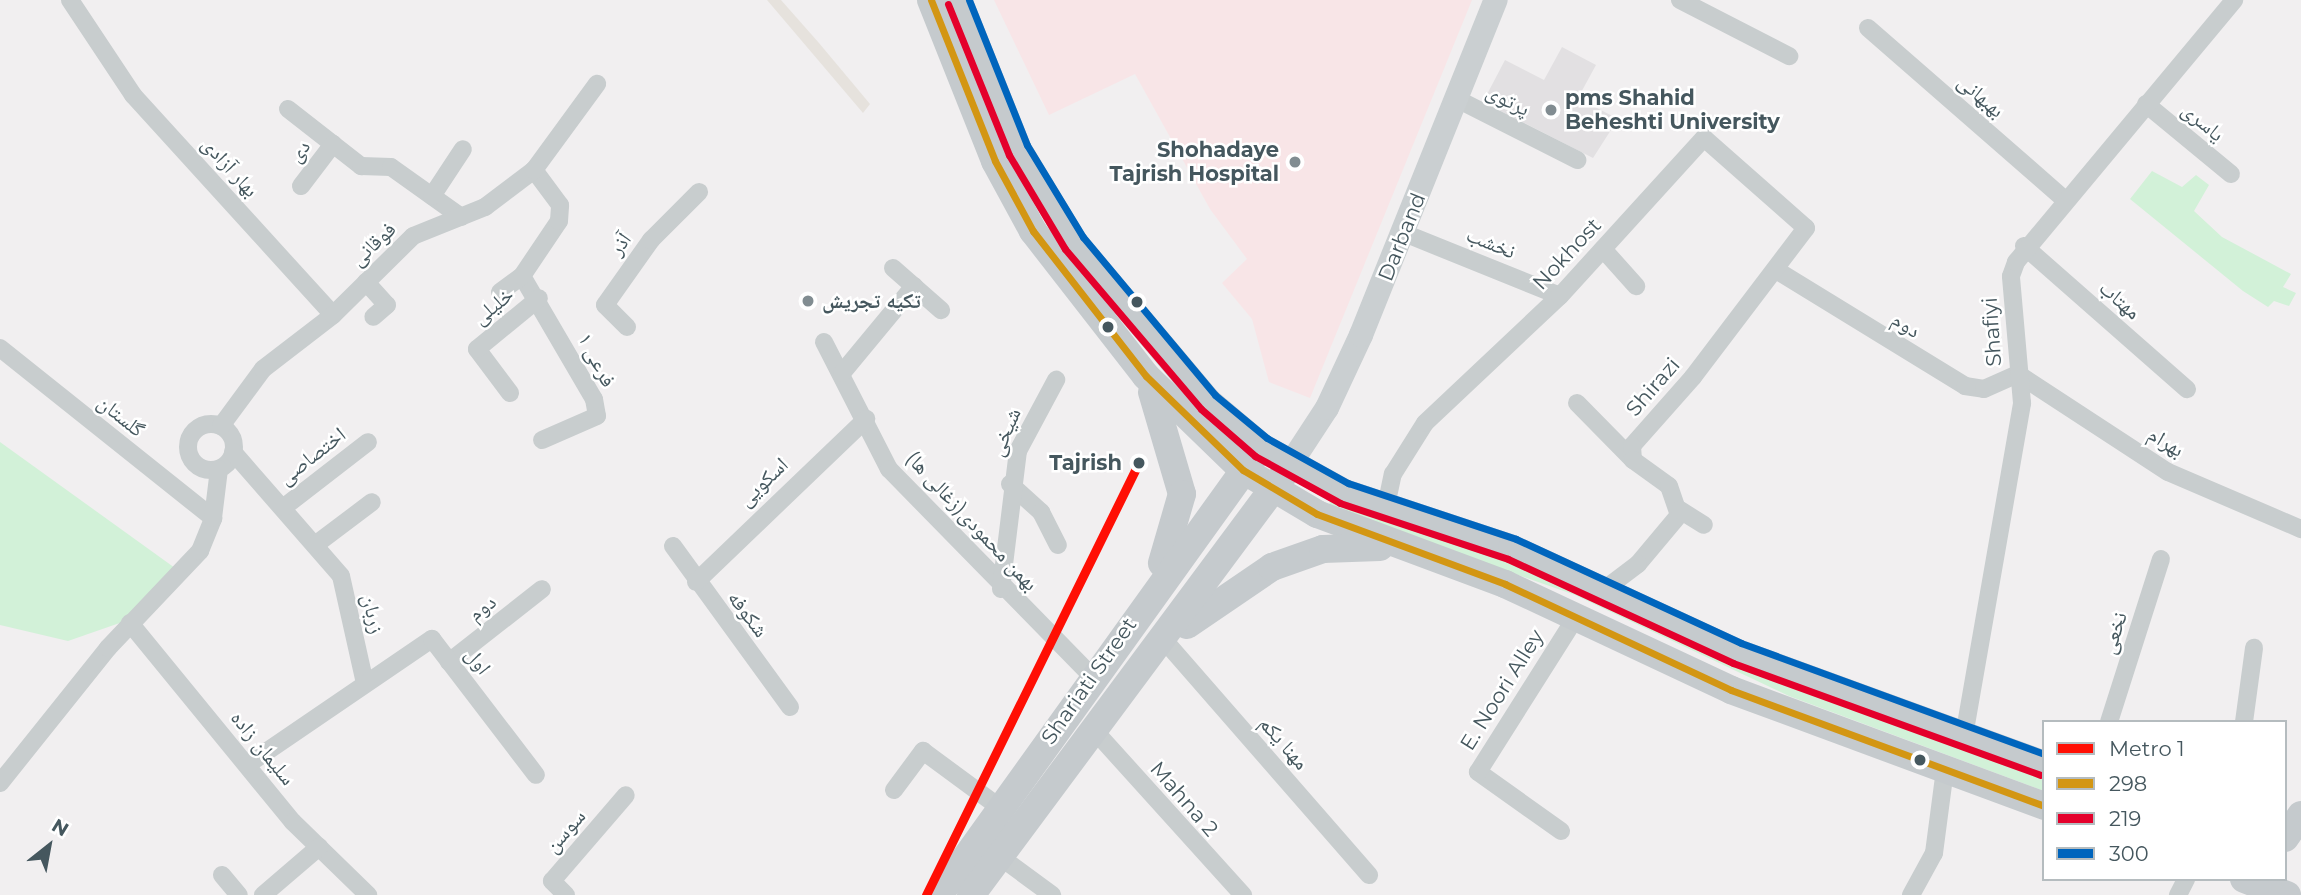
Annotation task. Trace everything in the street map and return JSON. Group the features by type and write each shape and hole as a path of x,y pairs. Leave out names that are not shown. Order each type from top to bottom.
{"main road":[{"path":"932,0 995,161 1032,231 1146,376 1186,420 1243,470 1273,490 1406,549 1576,617 1756,700 2042,805"},
{"path":"958,0 1018,150 1074,243 1208,402 1261,447 1289,466 1385,506 1605,589 1737,653 2042,764"},
{"name":"Darband","path":"1289,466 1328,408 1404,233 1496,0"},
{"path":"1143,604 1175,536 1182,494 1170,439 1146,376"},
{"name":"Shariati Street","path":"939,895 1143,604 1261,447"},
{"name":"Shariati Street","path":"971,895 1093,729 1201,592 1289,466"},
{"path":"1164,640 1272,567 1347,545 1406,549"},
{"path":"1172,568 1202,562 1201,592"},
{"path":"2287,835 2301,816"},
{"path":"2287,874 2301,894"},
{"path":"2250,881 2287,895"}],"street":[{"path":"1680,0 1789,56"},
{"name":"Shafiyi","path":"1964,736 2022,402 2011,276 2024,246 2234,0"},
{"name":"بهار آزادی","path":"70,1 133,94 333,314"},
{"name":"بهبهانی","path":"1868,28 2064,200"},
{"name":"فوقانی","path":"221,426 263,369 333,314 413,236 485,207 534,170 597,83"},
{"name":"پرتوی","path":"1457,99 1577,160"},
{"name":"یاسری","path":"2146,104 2231,174"},
{"path":"288,108 362,166 391,167 461,217"},
{"name":"Nokhost","path":"1385,506 1393,474 1425,423 1560,296 1704,138 1806,228 1776,270"},
{"name":"دی","path":"301,186 333,144"},
{"path":"432,196 463,149"},
{"path":"500,292 522,276 547,246 560,205 534,170"},
{"name":"آذر","path":"626,327 605,304 651,240 699,192"},
{"name":"نخشب","path":"1404,233 1560,296"},
{"name":"مهتاب","path":"2024,246 2187,388"},
{"path":"1603,249 1636,286"},
{"path":"892,268 941,310"},
{"name":"دوم","path":"1776,270 1965,386 1984,389 2018,374"},
{"name":"Shirazi","path":"1633,460 1632,446 1776,270"},
{"name":"فرعی ۱","path":"522,276 539,298 597,416 542,440"},
{"path":"366,282 387,305 373,317"},
{"path":"842,373 914,286"},
{"name":"خلیلی","path":"510,393 477,349 539,298"},
{"name":"بهمن محمودی(زغالی ها)","path":"824,342 866,419 889,469 1001,589 1092,676"},
{"name":"گلستان","path":"0,348 213,518"},
{"name":"بهرام","path":"2018,374 2168,472 2301,528"},
{"name":"شیخی","path":"1001,589 1010,484 1018,451 1056,380"},
{"path":"1577,403 1633,460 1669,486 1680,510 1703,525"},
{"name":"اسکویی","path":"696,582 866,419"},
{"path":"0,783 130,623 200,551 213,518 219,469 233,452 231,437 221,426 199,428 187,446 197,466 219,469"},
{"name":"اختصاصی","path":"284,507 368,442"},
{"name":"زربان","path":"233,452 284,507 341,576 365,683"},
{"path":"1010,484 1041,512 1058,545"},
{"path":"315,545 372,502"},
{"path":"1605,589 1638,564 1680,510"},
{"name":"شکوفه","path":"673,546 696,582 790,707"},
{"name":"نخعی","path":"2110,720 2161,559"},
{"name":"دوم","path":"449,662 542,589"},
{"name":"E. Noori Alley","path":"1561,831 1478,772 1576,617"},
{"name":"سلیمان زاده","path":"130,623 247,765 319,847 368,895"},
{"name":"اول","path":"365,683 432,639 536,775"},
{"name":"مهنا یکم","path":"1164,640 1369,875"},
{"path":"2244,720 2254,648"},
{"path":"247,765 365,683"},
{"name":"Mahna 2","path":"1093,729 1243,895"},
{"path":"894,790 923,751 999,807"},
{"path":"1918,892 1934,853 1945,770"},
{"name":"سوسن","path":"566,895 552,881 626,795"},
{"path":"263,895 319,847"},
{"path":"999,856 1052,895"},
{"path":"222,875 239,895"}],"shaded area":[{"path":"767,0 781,0 819,43 870,104 863,113"},
{"name":"Shohadaye Tajrish Hospital","path":"994,0 1472,0 1310,398 1269,382 1252,319 1222,283 1247,259 1210,209 1135,74 1049,115"},
{"name":"pms Shahid Beheshti University","path":"1562,47 1596,65 1578,98 1618,119 1593,158 1483,102 1505,60 1544,80"}],"green space":[{"path":"2152,171 2182,187 2196,175 2209,185 2194,211 2222,237 2291,274 2283,287 2296,293 2289,306 2274,301 2268,307 2243,291 2130,199"},
{"path":"0,442 175,568 134,618 68,641 0,625"},
{"path":"1330,500 1485,550 1819,696 2042,779 2042,790 1789,696 1575,595 1329,508"}],"metro line":[{"name":"1","path":"926,895 1139,463"}],"transit line":[{"name":"298","path":"931,0 995,161 1033,231 1146,376 1243,470 1317,514 1505,584 1731,690 2042,805"},
{"name":"300","path":"969,0 1027,145 1083,237 1215,395 1267,438 1348,483 1516,539 1741,643 2042,753"},
{"name":"219","path":"948,4 1009,155 1065,249 1201,409 1255,456 1340,503 1508,559 1733,663 2040,775"}],"place":[{"name":"pms Shahid Beheshti University","path":"1551,110"},
{"name":"Shohadaye Tajrish Hospital","path":"1295,162"},
{"name":"تکیه تجریش","path":"808,301"},
{"name":"Tajrish","path":"1139,463"}]}
